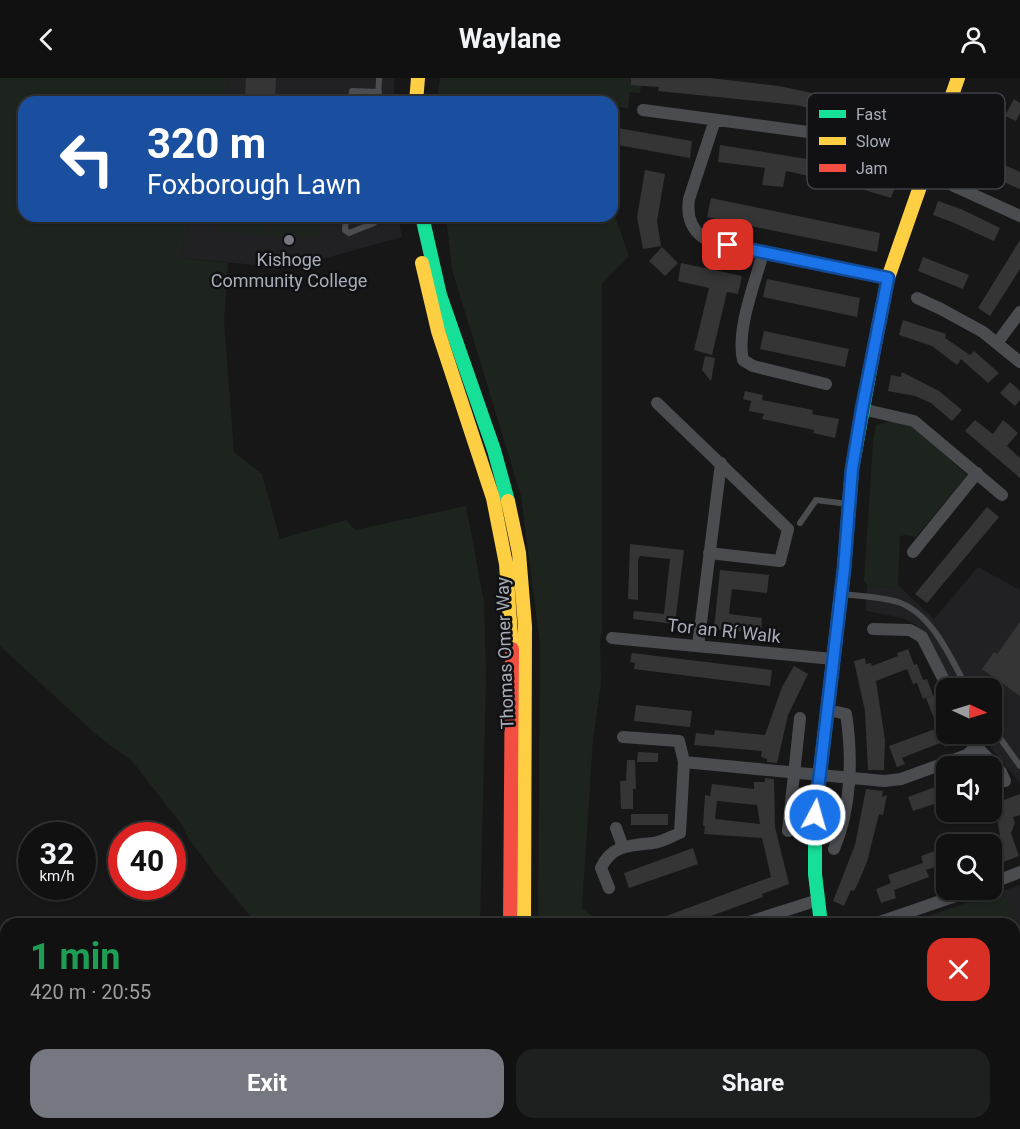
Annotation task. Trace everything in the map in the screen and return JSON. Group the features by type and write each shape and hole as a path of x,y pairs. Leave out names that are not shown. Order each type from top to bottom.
{"street":[{"path":"408,96 410,78"},
{"path":"416,96 418,78"},
{"path":"953,93 958,78"},
{"path":"643,110 807,132"},
{"path":"715,120 689,199 687,213 691,225 701,236 710,241 763,253 888,278"},
{"path":"820,918 814,835 842,594 849,505 862,409 888,278 918,189"},
{"path":"961,189 1020,216"},
{"name":"Thomas Omer Way","path":"415,222 426,286 435,320 493,498 506,564 512,649 510,918"},
{"name":"Thomas Omer Way","path":"423,222 451,327 507,494 520,562 526,649 524,918"},
{"path":"763,253 742,332 740,348 743,360 753,366 826,384"},
{"path":"916,298 960,319 997,343 1020,362"},
{"path":"997,343 1020,312"},
{"path":"657,403 788,529 780,561 710,553"},
{"path":"862,409 914,421 1002,495"},
{"path":"698,646 721,463"},
{"path":"913,552 977,473"},
{"path":"873,629 910,630 922,638 943,678"},
{"name":"Tor an Rí Walk","path":"612,638 833,659"},
{"path":"834,849 850,778 846,714 837,712"},
{"path":"788,831 800,718"},
{"path":"609,888 601,868 607,856 623,848 643,842 654,843 680,833 684,762 679,741 623,737"},
{"path":"684,762 885,781 901,779 967,755 976,746 1001,772 1005,781"},
{"path":"616,828 623,848"},
{"path":"1002,879 1020,872"},
{"path":"762,918 818,900"},
{"path":"891,918 944,900"}],"lane":[{"path":"379,78 379,96"},
{"path":"352,96 352,91 379,92"},
{"path":"346,222 345,230 349,233 374,222"},
{"path":"801,523 816,500 849,505"},
{"path":"842,594 899,603 919,615 943,644 962,678"},
{"path":"1002,741 1020,766"}],"shaded area":[{"path":"0,78 229,78 224,96 18,96 18,222 190,222 180,258 228,263 224,321 234,452 262,474 280,539 346,520 355,530 466,506 484,602 486,677 480,918 252,918 189,839 186,833 186,822 180,822 132,761 98,736 0,646"},
{"path":"229,78 395,78 394,96 224,96"},
{"path":"440,78 642,78 640,93 630,92 628,109 618,106 618,96 438,96"},
{"name":"Kishoge Community College","path":"190,222 399,222 402,237 290,268 180,258"},
{"path":"220,222 270,222 269,234 219,232"},
{"path":"272,222 320,222 319,238 272,236"},
{"path":"447,222 617,222 629,256 602,283 601,684 593,738 582,908 594,918 538,918 540,644 521,496 452,269"},
{"path":"892,421 912,425 967,475 916,537 900,536 898,585 902,589 867,585 864,581 873,442 876,425"},
{"path":"978,567 1020,590 1020,783 1002,761 1002,756 997,756 987,744 1002,744 1002,678 946,678 916,625 903,618 866,611 867,585 902,589 934,619"},
{"path":"1020,885 1020,918 921,918 975,900 1002,900 1002,891"},
{"path":"1004,892 1015,918 924,918 980,900 1002,900"}],"building":[{"path":"246,78 276,78 275,96 245,96"},
{"path":"631,78 710,78 779,86 813,93 807,93 807,108 658,91 659,87 631,85"},
{"path":"1014,99 1020,103 1020,113 1016,121 1005,116"},
{"path":"618,128 692,141 690,158 618,145"},
{"path":"720,145 807,159 807,176 786,171 783,187 762,185 765,168 718,162"},
{"path":"1005,165 1020,172 1020,189 1005,183"},
{"path":"645,170 665,174 657,221 661,246 643,249 637,217"},
{"path":"861,189 894,189 891,198"},
{"path":"711,198 880,233 877,252 707,217"},
{"path":"938,201 961,209 1000,228 994,241 933,215"},
{"path":"1020,240 1020,269 990,316 978,308"},
{"path":"662,247 678,263 665,276 649,261"},
{"path":"923,257 969,275 963,289 918,271"},
{"path":"681,263 742,276 738,294 727,292 712,355 694,350 709,288 678,281"},
{"path":"767,279 860,298 857,317 763,297"},
{"path":"903,320 946,334 945,338 970,355 974,351 999,373 988,383 961,359 957,365 932,346 899,335"},
{"path":"764,331 849,349 845,367 760,349"},
{"path":"705,356 715,358 711,381 702,370"},
{"path":"902,372 939,391 962,410 952,421 931,403 915,396 888,391 891,375 901,377"},
{"path":"1010,382 1020,391 1020,400 1015,406 1000,393"},
{"path":"745,391 763,395 762,400 813,410 812,414 839,419 835,438 813,433 814,430 762,419 764,414 749,411 751,401 743,399"},
{"path":"975,420 993,434 1003,420 1018,433 1007,446 1020,458 1020,478 965,431"},
{"path":"987,507 999,517 927,603 915,594"},
{"path":"630,544 684,550 675,624 633,619 634,611 664,614 670,559 640,556 638,560 638,600 628,599"},
{"path":"720,570 769,575 767,593 732,589 729,614 762,618 761,633 714,629"},
{"path":"1020,622 1020,696 1002,683 1002,678 995,678 982,669 994,652 997,654"},
{"path":"908,649 923,680 927,679 933,695 923,699 917,683 913,684 907,669 876,681 885,740 884,770 868,770 865,711 854,661 865,658 866,664 871,663 872,666 898,656 897,653"},
{"path":"632,653 772,670 770,686 634,669 635,663 630,662"},
{"path":"794,666 808,674 788,715 777,763 767,762 767,759 761,757 762,751 694,745 696,733 714,735 715,730 765,735 782,687"},
{"path":"936,694 936,723 926,698"},
{"path":"636,705 692,711 690,727 634,721"},
{"path":"936,729 938,744 902,758 905,764 897,767 889,746"},
{"path":"638,752 658,753 658,762 637,762"},
{"path":"627,760 635,760 636,789 633,789 633,809 621,809 620,781 626,781"},
{"path":"765,778 774,779 775,827 789,884 762,894 763,897 705,918 661,918 771,877 762,838 704,834 705,795 710,796 712,784 754,789 754,782 765,782","holes":["717,801 757,805 760,824 715,819"]},
{"path":"936,787 936,803 913,811 908,797"},
{"path":"866,789 883,791 882,797 887,795 883,815 879,814 867,862 854,891 851,890 844,906 833,901 855,845"},
{"path":"1020,794 1020,815 1013,817 1015,823 1011,833 1019,856 1003,862 1002,834 1000,834 998,822 1002,822 1002,801"},
{"path":"631,814 668,814 668,825 631,825"},
{"path":"693,848 698,864 629,888 624,873"},
{"path":"936,851 936,866 926,870 929,877 894,890 896,898 881,903 876,889 891,883 888,875 923,863 921,856"}],"traffic: fast":[{"path":"423,222 440,295 494,450 508,501"},
{"path":"820,918 815,874 815,815 844,569 852,469 873,354"}],"traffic: slow":[{"path":"416,96 418,78"},
{"path":"953,93 958,78"},
{"path":"873,354 888,278 919,189"},
{"path":"422,263 438,331 493,498 506,564 512,649"},
{"path":"508,501 519,553 525,626 524,918"}],"traffic: jam":[{"path":"510,918 512,649"}],"place":[{"name":"Kishoge Community College","path":"289,240"}],"route":[{"path":"728,245 888,278 852,469 844,569 815,815"}]}
